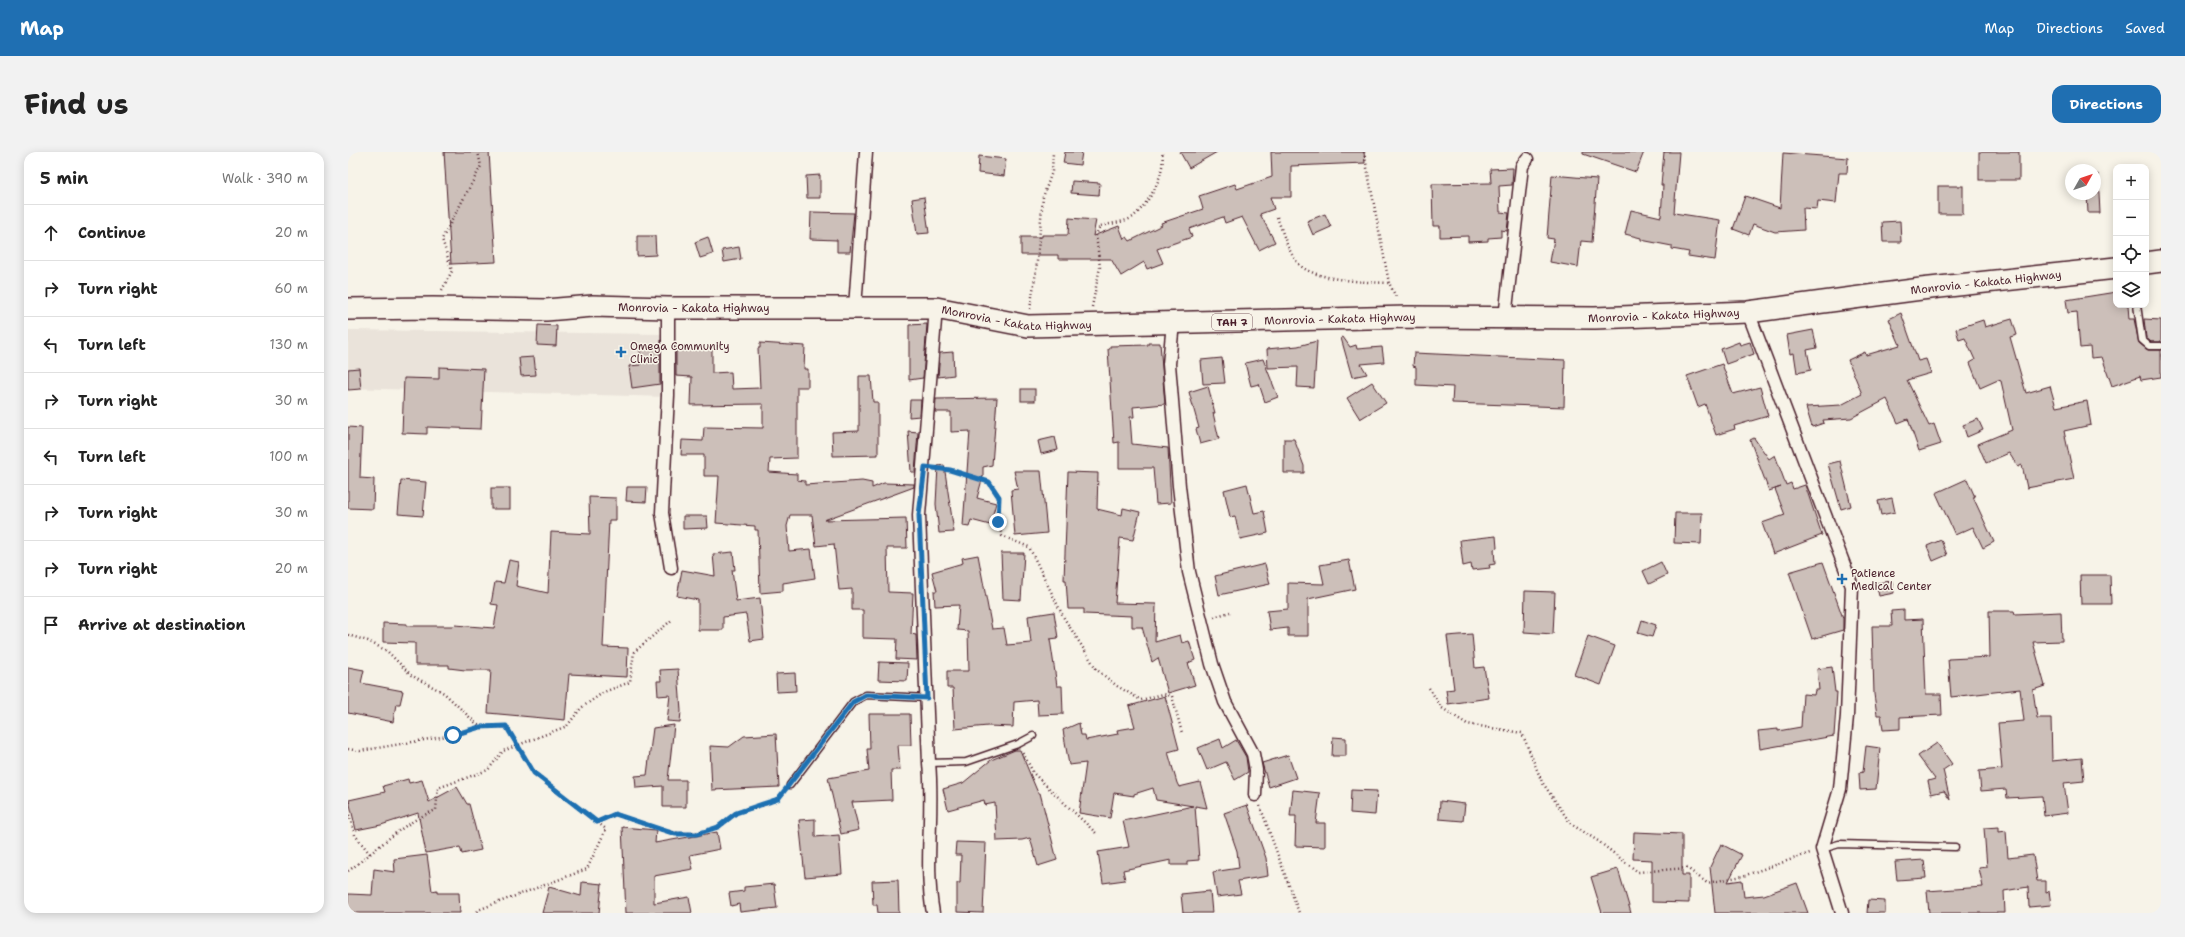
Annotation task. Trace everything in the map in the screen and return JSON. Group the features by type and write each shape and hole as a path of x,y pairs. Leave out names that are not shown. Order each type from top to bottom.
{"highway":[{"path":"2149,263 2161,261"},
{"name":"Monrovia - Kakata Highway","path":"348,309 433,308 546,310 593,306 668,308 936,308 1028,326 1408,317 1595,318 1748,312 1921,289 2113,268"}],"street":[{"path":"855,308 866,152"},
{"path":"1505,318 1522,166 1527,159"},
{"path":"668,308 668,395 662,513 671,568"},
{"path":"933,913 930,898 929,840 932,792 929,763 919,515 925,467 936,308"},
{"path":"1748,312 1852,586 1847,716 1840,788 1822,849 1842,913"},
{"path":"1173,323 1170,364 1179,486 1189,572 1212,664 1225,702 1253,754 1256,770 1255,795"}],"lane":[{"path":"2137,308 2142,340 2149,346 2161,346"},
{"path":"790,785 853,702 866,695 927,698"},
{"path":"929,763 966,762 1018,744 1033,736"},
{"path":"1822,849 1839,844 1955,847"}],"path":[{"path":"433,308 452,271 442,239 481,166 478,152"},
{"path":"1028,326 1036,272 1043,197 1052,172 1053,152"},
{"path":"1088,325 1100,267 1096,235 1100,226 1132,217 1152,194 1164,163 1162,152"},
{"path":"1364,152 1389,283 1408,317"},
{"path":"1277,217 1288,247 1298,264 1317,274 1350,281 1389,283"},
{"path":"925,467 950,470 989,482 999,497 998,522 1002,536 1029,547 1064,618 1097,670 1117,686 1141,700 1163,694 1172,696 1182,733"},
{"path":"348,871 398,830 418,817 436,810 438,788 488,770 503,751 517,744 567,726 581,708 604,692 630,682 634,652 673,619"},
{"path":"348,635 368,641 387,651 411,675 444,693 480,727"},
{"path":"1429,688 1442,708 1467,724 1522,733 1542,782 1571,824 1598,841 1638,872 1687,868 1707,882 1743,876 1822,849"},
{"path":"348,749 360,751 453,735 480,727 506,726 534,773 606,829 586,869 478,910 477,913"},
{"path":"1018,744 1034,774 1097,834"},
{"path":"597,822 615,814 675,834 697,834 718,827 736,813 778,799 790,785"},
{"path":"1255,795 1299,913"},
{"path":"348,811 355,835 370,854"}],"shaded area":[{"path":"348,330 665,334 667,397 348,388"}],"building":[{"path":"444,152 489,152 496,262 451,264"},
{"path":"1065,152 1082,152 1080,165 1063,163"},
{"path":"1180,152 1217,152 1189,168"},
{"path":"1271,152 1364,152 1365,163 1291,166 1291,197 1270,197 1274,209 1260,214 1275,242 1259,250 1242,217 1225,223 1223,217 1189,229 1192,237 1157,249 1163,263 1147,269 1144,262 1121,276 1111,259 1058,259 1058,255 1021,255 1021,237 1068,235 1069,218 1096,220 1093,236 1119,226 1124,239 1127,237 1130,241 1162,225 1161,223 1203,209 1199,196 1235,184 1237,189 1272,177"},
{"path":"1583,152 1644,152 1636,172 1583,154"},
{"path":"1664,152 1679,152 1674,213 1720,220 1715,260 1688,256 1689,252 1672,249 1672,246 1641,240 1641,238 1625,234 1631,210 1661,217 1663,185 1661,185"},
{"path":"1979,152 2019,152 2019,180 1979,180"},
{"path":"1783,153 1848,158 1847,173 1839,173 1836,203 1818,201 1817,209 1803,208 1804,230 1775,232 1753,224 1749,235 1733,229 1745,196 1780,208"},
{"path":"979,156 1006,159 1004,176 978,173"},
{"path":"1513,168 1512,185 1499,186 1500,212 1509,213 1507,231 1501,230 1501,237 1488,238 1488,241 1468,242 1468,236 1440,237 1440,226 1433,226 1432,184 1491,183 1490,169"},
{"path":"820,175 820,198 807,198 806,176"},
{"path":"1552,175 1597,179 1592,242 1581,241 1578,267 1550,262 1554,239 1547,238"},
{"path":"1072,181 1100,183 1099,195 1071,193"},
{"path":"1938,186 1963,186 1963,214 1938,214"},
{"path":"924,197 929,233 917,234 912,199"},
{"path":"2087,200 2099,200 2100,213 2088,213"},
{"path":"811,212 854,213 850,252 837,252 837,240 810,239"},
{"path":"1325,214 1331,227 1313,235 1307,221"},
{"path":"1900,221 1901,242 1883,242 1882,222"},
{"path":"637,236 655,236 656,255 637,256"},
{"path":"708,237 713,254 700,258 695,242"},
{"path":"739,247 741,259 724,262 722,250"},
{"path":"2113,292 2113,308 2128,308 2129,319 2134,319 2139,343 2148,350 2161,350 2161,377 2141,380 2140,376 2112,386 2102,357 2091,358 2090,347 2080,348 2077,312 2068,313 2066,300"},
{"path":"1901,313 1918,361 1926,359 1931,373 1907,380 1929,426 1934,424 1941,444 1919,451 1908,419 1898,423 1887,399 1851,418 1823,420 1824,423 1812,427 1806,407 1841,405 1862,394 1848,360 1865,352 1866,355 1900,345 1889,319"},
{"path":"2012,319 2017,335 2010,337 2026,393 2050,386 2056,407 2087,401 2091,425 2064,431 2074,479 2027,488 2022,465 2018,467 2009,453 1986,463 1978,444 2012,430 2001,381 1998,380 1980,388 1970,363 1975,360 1965,338 1959,340 1956,329 1983,320 1985,327"},
{"path":"2144,319 2161,320 2161,342 2151,342 2146,338"},
{"path":"927,324 923,378 909,380 909,325"},
{"path":"538,325 557,326 556,346 537,345"},
{"path":"1813,330 1817,348 1807,350 1811,370 1797,373 1794,353 1790,354 1787,335"},
{"path":"1343,337 1350,347 1356,345 1357,349 1382,347 1384,362 1361,364 1367,374 1352,377 1341,338"},
{"path":"1317,341 1314,388 1297,387 1298,367 1268,368 1267,349 1298,346"},
{"path":"1739,342 1740,345 1750,342 1754,354 1726,364 1721,349"},
{"path":"760,343 805,346 804,369 808,369 808,387 797,387 797,458 770,459 769,472 797,474 797,480 805,481 805,485 862,481 872,483 872,488 884,483 914,484 914,487 824,520 906,518 907,548 887,548 888,592 913,593 911,634 916,635 917,660 896,659 897,639 863,638 863,610 852,610 852,589 839,590 834,544 816,546 812,515 790,515 787,526 789,551 811,549 815,578 783,583 783,591 760,593 758,530 755,530 755,526 716,523 719,476 704,476 704,455 681,455 682,440 703,441 704,427 763,428 763,404 691,405 692,377 676,376 676,346 712,348 712,373 731,372 732,389 760,388 758,348 760,348"},
{"path":"1148,343 1160,343 1165,404 1133,407 1134,417 1130,417 1132,444 1168,448 1171,503 1156,504 1153,468 1119,468 1119,442 1114,443 1108,349 1110,349 1110,346 1148,345"},
{"path":"660,345 660,384 632,388 629,366 640,365 640,347"},
{"path":"953,352 954,375 938,377 940,353"},
{"path":"1414,353 1565,360 1564,407 1452,403 1453,387 1416,385 1416,367 1413,366"},
{"path":"534,357 536,375 521,376 519,358"},
{"path":"1222,358 1225,383 1203,384 1201,360"},
{"path":"1263,359 1278,397 1265,402 1259,384 1251,386 1245,363"},
{"path":"1722,364 1733,394 1760,387 1768,416 1734,426 1735,429 1716,435 1705,404 1698,407 1687,376"},
{"path":"439,367 484,369 481,429 427,427 427,434 402,433 404,378 439,379"},
{"path":"359,368 361,389 348,390 348,369"},
{"path":"859,376 871,376 873,402 878,402 878,455 833,456 832,432 859,431"},
{"path":"1372,382 1386,403 1360,419 1347,398"},
{"path":"1208,386 1215,413 1213,413 1219,439 1200,444 1196,429 1199,428 1189,392"},
{"path":"1021,389 1035,389 1035,401 1021,401"},
{"path":"997,398 992,465 983,467 983,476 977,498 996,503 990,525 971,520 969,527 963,526 970,431 951,432 951,412 935,412 936,399"},
{"path":"910,400 921,400 920,416 909,417"},
{"path":"1978,419 1983,430 1967,437 1963,425"},
{"path":"348,427 362,428 360,478 374,479 373,509 348,508"},
{"path":"908,431 918,432 915,472 911,472"},
{"path":"1055,437 1058,450 1041,454 1038,441"},
{"path":"1754,438 1769,459 1775,455 1786,485 1791,483 1793,489 1805,485 1822,535 1773,554 1762,523 1785,515 1775,489 1769,491 1750,440"},
{"path":"1284,439 1294,439 1304,466 1304,473 1284,473"},
{"path":"1840,461 1851,506 1841,509 1828,464"},
{"path":"944,465 954,532 939,533 936,504 938,466"},
{"path":"1014,471 1041,471 1047,533 1015,536 1011,490 1018,489"},
{"path":"1068,472 1098,473 1097,509 1122,515 1123,508 1140,512 1133,540 1120,538 1115,603 1156,604 1155,642 1180,635 1182,643 1189,641 1195,660 1188,663 1195,685 1168,693 1158,658 1152,662 1142,627 1132,627 1132,616 1084,614 1084,609 1068,609 1066,580 1064,580"},
{"path":"1967,479 1975,497 1973,497 1994,542 1983,548 1973,527 1955,535 1936,493"},
{"path":"401,480 426,482 423,516 398,514"},
{"path":"1247,484 1254,513 1264,511 1268,533 1240,539 1235,516 1230,517 1224,490"},
{"path":"627,487 647,487 646,502 626,501"},
{"path":"491,488 510,488 510,509 491,509"},
{"path":"589,497 616,498 616,520 609,520 603,647 628,648 627,677 569,674 565,720 488,713 491,670 465,670 449,668 449,665 415,665 415,643 383,642 383,623 407,624 407,626 455,625 494,628 498,605 491,604 495,582 504,583 509,560 519,562 516,586 548,593 551,532 590,534"},
{"path":"1892,498 1895,512 1881,515 1878,501"},
{"path":"1675,513 1702,513 1701,544 1674,543"},
{"path":"683,516 707,516 708,528 683,529"},
{"path":"1496,536 1497,548 1494,549 1495,564 1489,565 1490,568 1472,570 1471,564 1463,566 1460,540"},
{"path":"1941,540 1947,555 1933,561 1927,546"},
{"path":"733,552 735,570 732,570 736,601 760,598 764,639 750,641 746,614 723,617 723,630 698,630 698,600 677,596 682,570 715,576 713,554"},
{"path":"1001,553 1024,553 1021,600 1003,599"},
{"path":"978,555 992,629 1004,628 1007,645 1031,643 1028,616 1054,612 1058,638 1050,639 1057,686 1062,686 1063,714 1038,715 1037,700 1014,702 1013,727 988,726 955,729 953,688 947,688 947,671 969,671 968,631 957,630 959,605 935,606 934,591 937,591 932,572 963,563 962,558"},
{"path":"1349,560 1355,589 1308,599 1308,636 1288,636 1288,628 1270,630 1267,611 1288,609 1288,583 1324,584 1320,565"},
{"path":"1661,562 1667,575 1649,584 1643,571"},
{"path":"1823,562 1843,618 1843,630 1812,639 1789,572"},
{"path":"1265,564 1270,584 1219,595 1215,576"},
{"path":"2080,575 2110,575 2111,604 2081,604"},
{"path":"1892,581 1894,593 1879,596 1876,583"},
{"path":"1525,591 1555,592 1553,634 1524,632"},
{"path":"1904,610 1904,620 1923,619 1926,694 1941,694 1942,715 1900,717 1900,729 1883,730 1881,715 1877,715 1874,694 1872,626 1892,626 1891,611"},
{"path":"1989,611 2014,611 2015,614 2061,612 2062,641 2033,642 2045,686 2033,690 2037,718 2051,718 2052,761 2082,758 2084,781 2064,783 2068,813 2044,816 2042,796 2007,798 2006,789 1981,791 1979,771 2002,769 1998,723 2024,721 2020,689 1951,697 1948,659 1990,657"},
{"path":"1642,620 1656,625 1652,637 1638,633"},
{"path":"1472,634 1475,668 1484,667 1489,698 1448,704 1446,690 1454,689 1447,636"},
{"path":"1588,636 1615,646 1601,685 1574,675"},
{"path":"879,662 908,663 907,681 878,680"},
{"path":"348,667 364,670 361,683 403,691 400,704 396,704 393,722 348,713"},
{"path":"1832,667 1835,692 1837,692 1834,736 1760,749 1758,731 1778,729 1778,731 1801,727 1803,694 1814,695 1815,690 1819,690 1817,669"},
{"path":"678,669 681,711 680,722 667,721 670,695 658,696 657,681 661,681 660,670"},
{"path":"795,673 796,691 777,692 776,674"},
{"path":"1165,696 1179,749 1168,752 1177,783 1179,787 1200,782 1207,808 1195,806 1199,860 1187,861 1187,865 1171,865 1171,860 1123,870 1125,880 1103,883 1098,852 1129,847 1123,821 1193,806 1156,800 1153,788 1134,794 1134,796 1114,793 1110,818 1079,813 1086,763 1069,765 1063,730 1079,723 1081,735 1085,735 1086,740 1118,734 1117,730 1135,727 1129,706"},
{"path":"869,714 910,714 911,745 898,745 900,770 891,770 892,800 852,802 859,830 841,834 828,778 869,771 867,749 870,749"},
{"path":"674,725 668,780 686,780 686,807 663,807 663,786 636,788 635,776 647,775 653,728"},
{"path":"776,734 779,787 712,790 710,746 729,747 744,736"},
{"path":"1333,737 1346,738 1346,756 1332,756"},
{"path":"1220,739 1223,748 1236,740 1246,757 1248,772 1235,780 1226,762 1207,770 1198,748"},
{"path":"1937,743 1952,764 1943,770 1950,800 1944,791 1931,794 1928,781 1935,779 1918,756"},
{"path":"1866,746 1880,748 1876,789 1860,790 1859,773 1863,772"},
{"path":"1015,750 1020,750 1038,793 1040,793 1057,860 1038,866 1030,838 1022,840 997,841 995,803 985,805 984,800 948,810 943,789 963,783 991,760"},
{"path":"1288,755 1296,778 1269,787 1262,763"},
{"path":"408,779 409,783 422,780 429,802 457,787 467,804 469,804 481,850 462,854 460,847 426,853 418,813 381,825 356,830 349,800 385,792 383,786"},
{"path":"1293,790 1320,793 1316,823 1325,823 1325,847 1295,846 1296,816 1290,816"},
{"path":"1351,790 1377,791 1375,815 1350,813"},
{"path":"1440,801 1465,804 1463,821 1439,819"},
{"path":"1247,805 1266,858 1268,876 1238,881 1241,894 1217,897 1213,872 1239,868 1237,851 1224,813"},
{"path":"815,819 815,837 839,835 842,874 805,877 799,820"},
{"path":"622,827 656,830 655,843 717,832 720,849 690,855 693,869 654,876 654,903 689,897 692,913 626,913"},
{"path":"1999,827 1999,832 2006,831 2008,858 2033,855 2037,881 2046,881 2046,892 2049,891 2051,905 2029,907 2028,887 2004,891 2005,913 1929,913 1927,891 1983,887 1979,868 1987,867 1984,828"},
{"path":"1634,832 1682,834 1682,875 1689,875 1689,903 1652,902 1652,860 1633,859"},
{"path":"956,842 986,843 983,913 957,912 957,883 960,883 961,855 955,855"},
{"path":"1721,844 1742,855 1728,882 1742,880 1744,897 1764,895 1797,883 1808,913 1715,913 1710,867"},
{"path":"427,855 432,891 437,890 437,893 459,893 460,913 348,913 348,894 372,895 374,869 395,872 394,859"},
{"path":"1924,860 1926,878 1897,880 1895,862"},
{"path":"1618,869 1631,913 1602,913 1591,877"},
{"path":"898,880 899,913 878,913 877,905 873,905 872,881"},
{"path":"582,882 602,884 599,913 542,913 549,887 581,896"},
{"path":"774,884 777,908 740,912 739,904 731,906 729,893 744,891 744,887"},
{"path":"1210,891 1212,913 1183,913 1181,894"},
{"path":"1868,900 1885,901 1885,913 1867,913"}],"place":[{"name":"Omega Community Clinic","path":"621,352"},
{"name":"Patience Medical Center","path":"1842,579"}],"route":[{"path":"453,735 480,727 506,726 534,773 597,822 615,814 675,834 697,834 718,827 736,813 778,799 853,702 866,695 927,698 922,616 919,515 925,467 950,470 964,476 989,482 999,497 998,522"}]}
